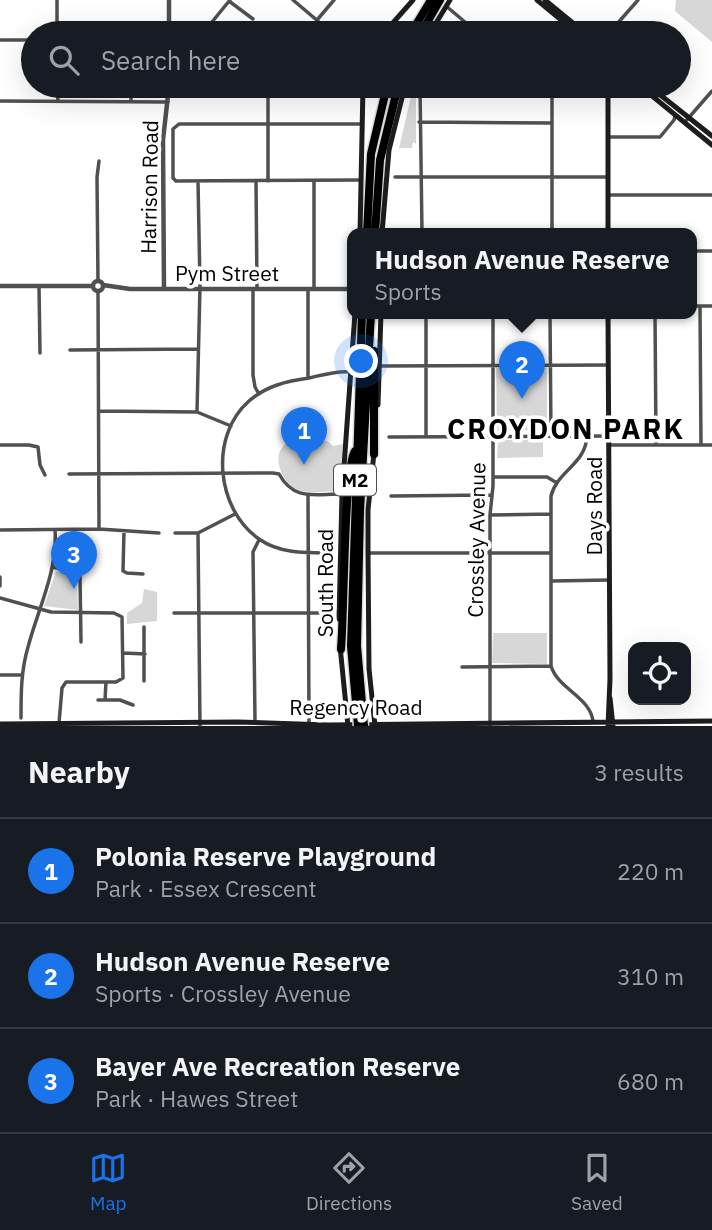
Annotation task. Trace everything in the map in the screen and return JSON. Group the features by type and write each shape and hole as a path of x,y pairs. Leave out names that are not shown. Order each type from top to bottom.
{"highway":[{"path":"418,21 431,0"},
{"path":"430,21 443,3"},
{"path":"367,228 371,154 384,98"},
{"path":"375,228 380,160 395,98"},
{"name":"M2","path":"358,726 354,646 356,450 362,319"},
{"path":"371,319 374,336 374,454"},
{"name":"M2","path":"364,726 354,646 371,319"},
{"path":"341,649 348,494 351,456 356,450"}],"main road":[{"path":"395,21 413,0"},
{"path":"435,21 443,3 450,0"},
{"path":"537,0 562,21"},
{"path":"545,0 570,21"},
{"path":"360,228 363,98"},
{"path":"382,228 389,150 402,98"},
{"path":"608,98 608,228"},
{"path":"654,98 675,117 687,120 712,136"},
{"path":"662,98 712,145"},
{"name":"South Road","path":"347,725 338,637 338,577 355,319"},
{"name":"South Road","path":"374,725 369,669 368,510 380,366 380,319"},
{"name":"Days Road","path":"608,319 610,724"},
{"name":"Days Road","path":"610,698 610,724"},
{"path":"594,721 603,718 608,710"},
{"path":"328,725 342,717 345,711"},
{"path":"373,712 383,723"},
{"name":"Regency Road","path":"10,725 255,722 374,725 594,721 610,724 712,721"},
{"path":"0,722 10,725"}],"street":[{"path":"57,0 57,21"},
{"path":"169,0 169,21"},
{"path":"293,0 317,21 334,0"},
{"path":"628,0 634,5"},
{"path":"620,21 638,0"},
{"path":"212,21 230,1 253,19"},
{"path":"443,3 464,21"},
{"path":"0,40 21,40"},
{"path":"687,120 712,91"},
{"name":"Harrison Road","path":"164,289 163,140 168,98"},
{"path":"268,98 268,181"},
{"path":"420,98 422,228"},
{"path":"552,98 553,228"},
{"path":"0,101 168,102"},
{"path":"608,138 660,137 675,117"},
{"path":"419,122 552,123"},
{"path":"362,124 175,125 173,129 173,178 180,181 362,180"},
{"path":"0,286 93,286 98,281 99,162"},
{"path":"395,177 608,177"},
{"path":"197,412 198,181"},
{"path":"256,181 253,375 259,394"},
{"path":"309,378 314,181"},
{"path":"608,195 712,195"},
{"path":"98,281 103,285 98,291"},
{"name":"Pym Street","path":"103,285 164,289 347,289"},
{"path":"39,286 40,353"},
{"path":"93,286 98,291 99,529"},
{"path":"701,445 700,306 712,306"},
{"path":"426,319 426,437"},
{"name":"Crossley Avenue","path":"490,724 489,515 493,477 493,319"},
{"path":"551,319 551,436"},
{"path":"654,319 656,445"},
{"path":"70,350 198,349"},
{"path":"380,366 608,365"},
{"path":"332,553 280,549 259,540 235,513 227,494 223,454 231,426 248,402 259,394 282,382 351,372"},
{"path":"99,411 197,412 231,426"},
{"path":"587,436 585,451 557,483 551,496 551,666 555,674 591,711 594,721"},
{"path":"389,437 610,436"},
{"path":"0,445 38,447 40,465 45,475"},
{"path":"609,445 712,445"},
{"path":"69,474 277,473 291,491 308,495 342,494"},
{"path":"493,477 547,477 557,483"},
{"path":"308,495 309,724"},
{"path":"391,496 491,495"},
{"path":"175,533 198,533 235,513"},
{"path":"489,515 551,514"},
{"path":"0,530 99,529 159,533"},
{"path":"21,718 22,675 52,567 55,530"},
{"path":"124,530 123,570 143,575"},
{"path":"198,533 200,724"},
{"path":"255,722 253,552 259,540"},
{"path":"368,553 551,553"},
{"path":"52,567 73,571 80,576 81,642"},
{"path":"0,577 0,586"},
{"path":"552,581 610,580"},
{"path":"0,598 39,610 120,614 123,620 123,678 121,681 69,681 63,684 59,725"},
{"path":"174,613 326,613"},
{"path":"144,627 144,681"},
{"path":"124,653 145,654"},
{"path":"462,667 551,666"},
{"path":"0,675 22,675"},
{"path":"105,699 106,682"},
{"path":"98,700 123,700 133,705"}],"shaded area":[{"path":"676,0 712,0 712,42 691,24 691,21 687,21 675,11"},
{"path":"411,98 416,98 416,144 413,142 412,148 399,148"},
{"path":"496,368 547,368 547,430 497,431"},
{"path":"498,440 543,440 543,457 497,458"},
{"path":"291,441 327,441 333,446 343,444 339,491 303,491 287,482 282,475 278,459 284,445"},
{"path":"56,571 77,578 78,610 44,606"},
{"path":"144,589 157,592 157,621 127,624 127,613 142,603"},
{"path":"493,633 547,633 547,664 492,663"}],"place":[{"name":"Hudson Avenue Reserve","path":"522,399"},
{"name":"Polonia Reserve Playground","path":"304,465"},
{"name":"Bayer Ave Recreation Reserve","path":"74,589"}],"district":[{"name":"CROYDON PARK","path":"566,428"}]}
